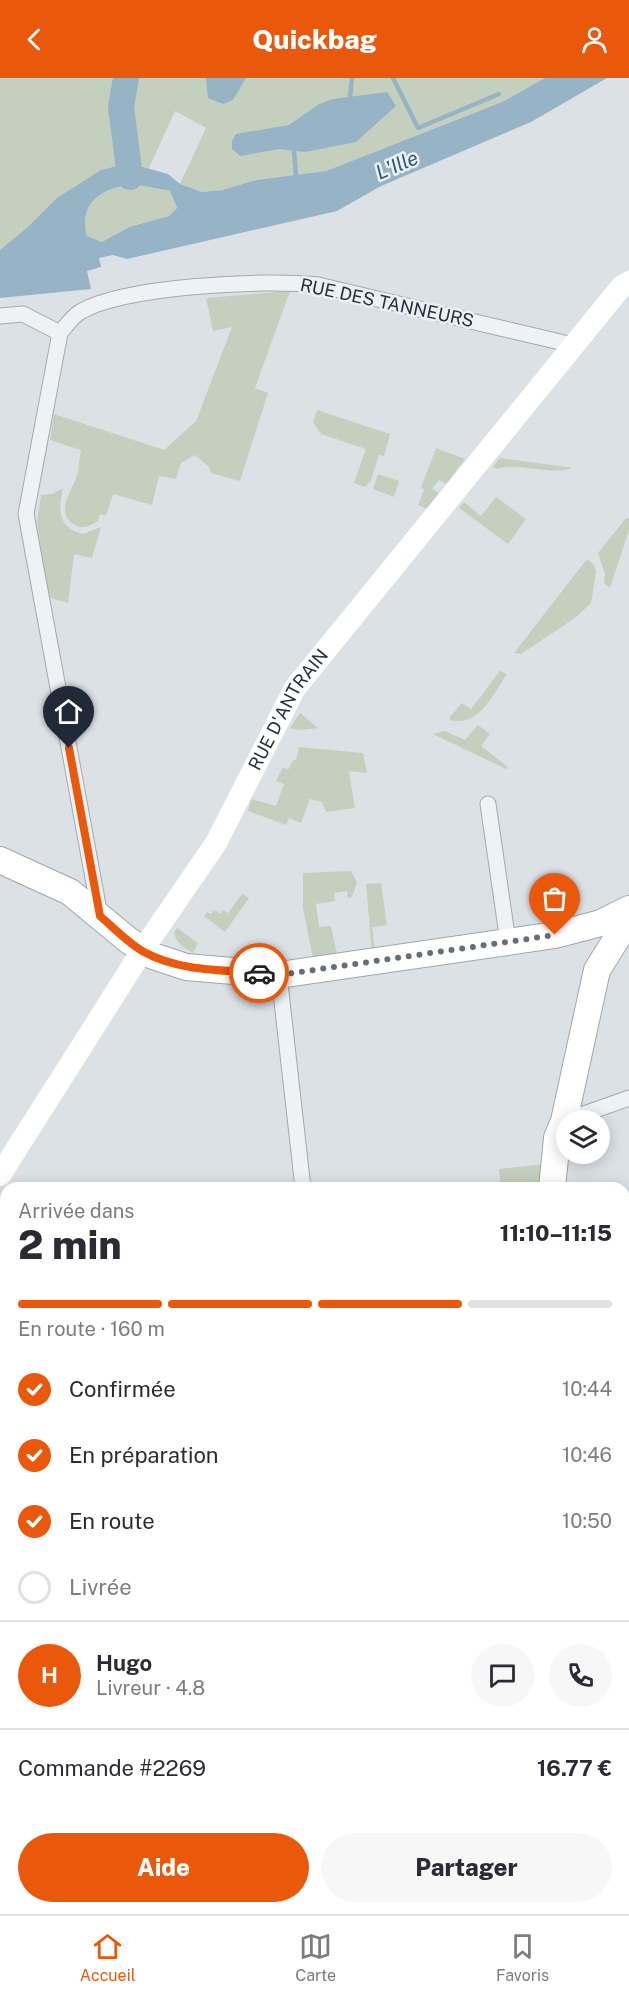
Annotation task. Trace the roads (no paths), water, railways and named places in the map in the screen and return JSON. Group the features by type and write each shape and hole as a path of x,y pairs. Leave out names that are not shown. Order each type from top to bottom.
{"main road":[{"name":"RUE D'ANTRAIN","path":"0,1175 142,951 216,843 295,688 573,345 622,286 629,282"},
{"path":"0,860 70,892 142,951 186,967 279,975 508,942 584,928 629,909"},
{"path":"566,1110 597,969 629,919"},
{"path":"584,928 601,944 605,955"},
{"path":"553,1182 556,1148"},
{"path":"565,1164 565,1182"}],"street":[{"name":"RUE DES TANNEURS","path":"60,333 78,313 114,300 181,289 294,283 318,285 573,345"},
{"path":"0,316 23,314 60,333 26,513 100,916"},
{"path":"488,804 508,942"},
{"path":"279,975 302,1182"},
{"path":"595,1110 629,1098"}],"water":[{"path":"206,78 246,78 233,100 223,104 208,98"},
{"name":"L'Ille","path":"545,78 607,78 531,122 381,186 337,211 127,259 113,255 99,258 101,267 87,271 91,289 0,298 0,250 28,227 57,198 101,170 129,163 168,174 180,184 202,192 222,190 256,180 326,171 502,102","holes":["133,184 170,191 177,208 169,216 129,227 102,242 87,236 86,214 95,198 103,193"]},
{"path":"387,92 396,106 356,142 305,152 279,149 240,156 232,149 232,141 236,134 289,125 319,104 333,99"}],"waterway":[{"path":"126,78 121,107 130,177"},
{"path":"350,97 352,78"},
{"path":"393,78 418,128 499,94"},
{"path":"294,151 296,176"}]}
